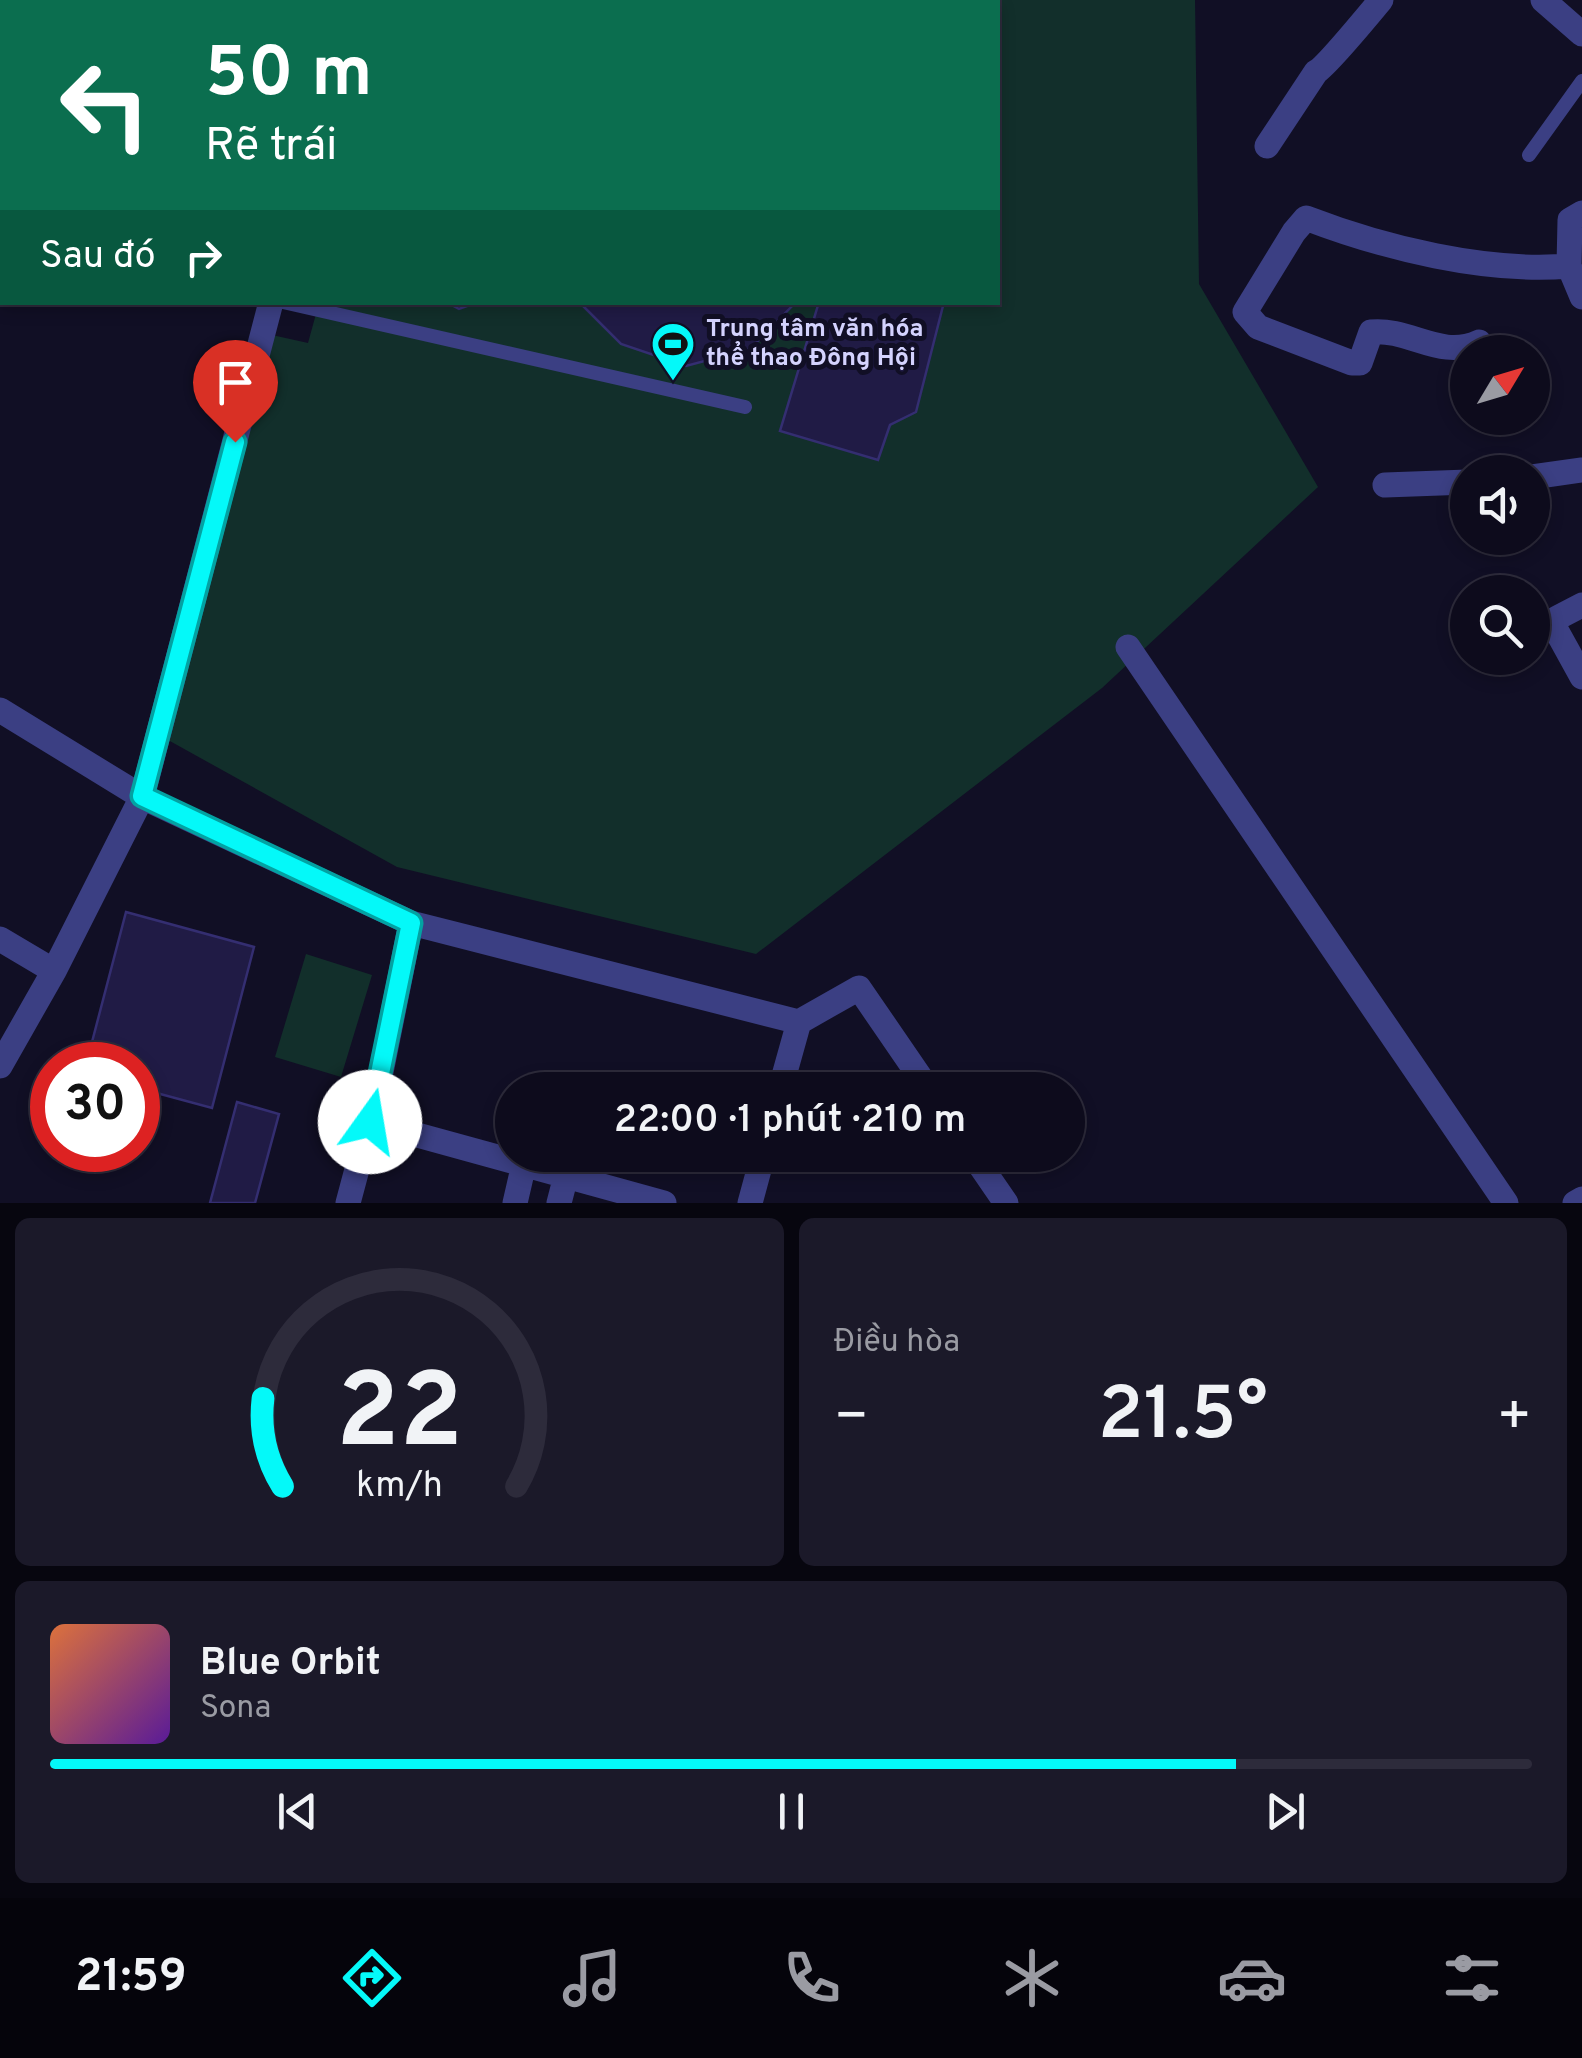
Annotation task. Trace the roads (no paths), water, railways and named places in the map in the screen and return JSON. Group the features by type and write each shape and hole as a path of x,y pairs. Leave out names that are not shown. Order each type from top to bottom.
{"street":[{"path":"1267,146 1316,72 1324,68 1381,0"},
{"path":"1543,0 1581,30"},
{"path":"1582,213 1570,220 1568,266 1582,296"},
{"path":"1450,349 1386,331 1371,332 1360,363 1352,363 1258,327 1245,312 1306,218 1448,259 1526,270 1568,266"},
{"path":"0,1066 54,971 142,796 270,305"},
{"path":"1550,474 1582,470"},
{"path":"1385,485 1450,483"},
{"path":"1582,605 1556,618 1555,628 1582,678"},
{"path":"1128,647 1506,1203"},
{"path":"0,710 142,796 411,923 799,1022 858,988 916,1072"},
{"path":"348,1203 370,1122 411,923"},
{"path":"0,938 54,971"},
{"path":"785,1072 799,1022"},
{"path":"370,1122 495,1156"},
{"path":"515,1203 522,1172"},
{"path":"552,1172 664,1203"},
{"path":"750,1203 758,1172"},
{"path":"985,1172 1006,1203"},
{"path":"559,1203 566,1176"},
{"path":"1575,1203 1582,1199"}],"lane":[{"path":"1529,155 1582,81"},
{"path":"296,305 745,406"}],"place":[{"name":"Trung tâm văn hóa thể thao Đông Hội","path":"673,382"}]}
